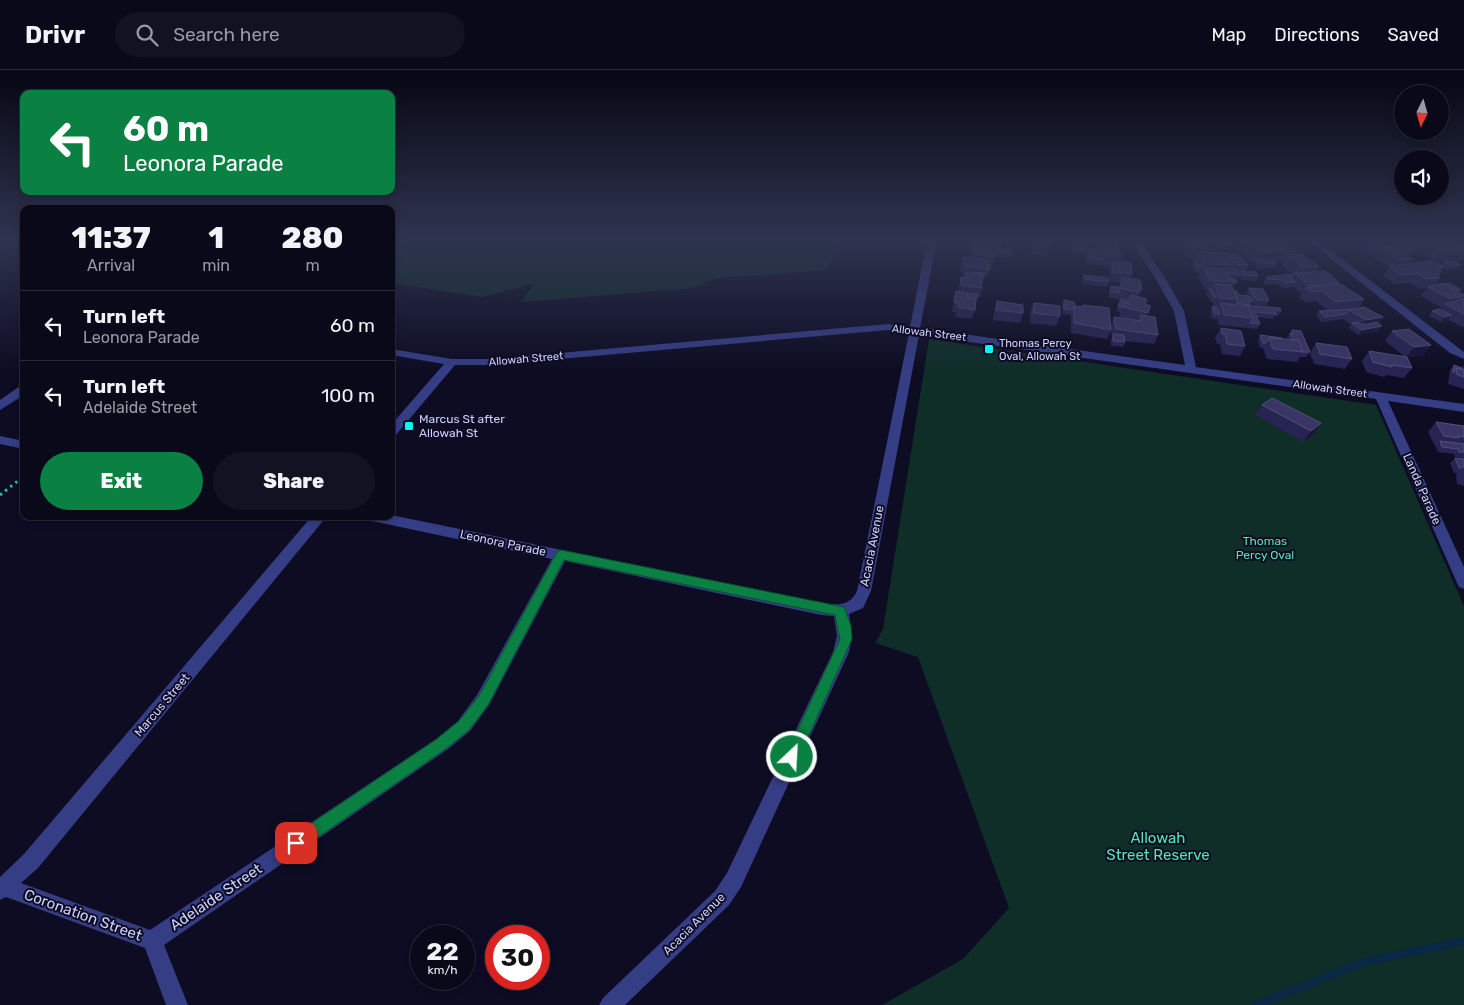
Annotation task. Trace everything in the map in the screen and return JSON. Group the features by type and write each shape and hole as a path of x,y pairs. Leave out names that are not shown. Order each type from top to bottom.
{"street":[{"name":"Acacia Avenue","path":"610,1005 722,898 734,880 841,652 846,639 845,626 840,611 856,605 862,598 864,591 923,284"},
{"path":"1163,284 1179,311 1191,369"},
{"path":"1367,284 1454,351 1464,356"},
{"name":"Allowah Street","path":"395,353 452,362 490,362 882,328 914,330 1464,408"},
{"path":"395,428 452,362"},
{"path":"0,406 20,392"},
{"name":"Landa Parade","path":"1380,396 1464,583"},
{"path":"0,440 20,444"},
{"name":"Marcus Street","path":"3,888 31,861 317,520"},
{"name":"Leonora Parade","path":"391,520 821,609 840,611"},
{"name":"Adelaide Street","path":"152,940 442,744 464,726 483,700 561,555"},
{"name":"Coronation Street","path":"3,888 152,940 177,1005"}],"path":[{"path":"0,495 20,479"}],"green space":[{"path":"395,284 533,284 483,297"},
{"path":"535,284 704,284 693,288 521,302"},
{"path":"929,339 1376,405 1464,606 1464,1005 882,1005 963,959 1009,908 918,657 875,643 883,629"}],"building":[{"path":"982,284 982,288 960,285"},
{"path":"1121,284 1141,284 1142,289 1139,289 1139,292 1121,289"},
{"path":"1215,284 1231,285 1238,299 1219,298"},
{"path":"1306,284 1333,284 1309,286"},
{"path":"1341,284 1364,299 1335,302 1322,291 1311,292 1305,288"},
{"path":"1443,284 1464,296 1451,299 1428,287"},
{"path":"1443,284 1451,284 1461,290 1455,290"},
{"path":"1111,286 1120,287 1119,293 1111,292"},
{"path":"1249,288 1263,289 1269,300 1254,298"},
{"path":"1209,289 1212,289 1216,297 1214,297"},
{"path":"956,291 968,293 967,297 976,298 975,310 958,307 958,302 954,302"},
{"path":"1234,291 1237,291 1239,295 1249,296 1253,301 1248,301 1250,305 1236,303 1238,299"},
{"path":"968,293 978,295 976,300 976,298 967,297"},
{"path":"1131,295 1147,299 1145,304 1150,306 1148,313 1123,307 1124,302 1128,303"},
{"path":"1464,298 1464,314 1445,304"},
{"path":"1121,299 1128,301 1128,303 1124,302 1122,307 1118,307"},
{"path":"1064,300 1074,302 1075,306 1072,310 1064,309"},
{"path":"997,301 1023,305 1023,313 996,310"},
{"path":"1034,303 1060,306 1060,316 1033,313"},
{"path":"1220,303 1248,306 1253,318 1224,315"},
{"path":"1083,305 1109,308 1111,330 1074,323 1074,306 1083,307"},
{"path":"1243,305 1280,308 1281,311 1274,310 1276,314 1255,312 1260,324 1250,323 1253,318 1248,306"},
{"path":"1212,307 1217,307 1220,314 1215,314"},
{"path":"1364,307 1383,317 1366,320 1349,310"},
{"path":"1353,309 1349,310 1346,314 1325,317 1319,311"},
{"path":"1439,309 1451,315 1445,317 1432,311"},
{"path":"1140,315 1155,317 1158,335 1116,329 1114,317 1141,321"},
{"path":"1358,322 1362,325 1377,322 1382,326 1361,330 1352,323"},
{"path":"1221,328 1241,331 1245,346 1227,344 1225,334 1222,334"},
{"path":"1409,329 1431,345 1414,347 1392,331"},
{"path":"1292,330 1301,331 1310,352 1303,352 1299,340 1293,340 1290,333 1293,334"},
{"path":"1113,334 1124,335 1125,342 1113,341"},
{"path":"1260,335 1282,339 1269,338 1266,343 1263,343"},
{"path":"1269,338 1299,340 1303,352 1273,349"},
{"path":"1316,343 1347,347 1352,359 1320,354"},
{"path":"1369,351 1407,357 1412,368 1391,365 1392,367 1373,362"},
{"path":"1454,365 1462,369 1457,368 1453,373"},
{"path":"1457,368 1464,370 1464,377 1456,374"},
{"path":"1272,398 1321,423 1311,431 1262,405"},
{"path":"1436,422 1464,426 1464,437 1444,436"},
{"path":"1440,441 1464,444 1464,452 1459,452 1458,449 1442,447"},
{"path":"1455,458 1464,459 1464,466 1462,468 1459,468"}],"waterway":[{"path":"1256,1005 1364,962 1464,941"}],"place":[{"name":"Thomas Percy Oval, Allowah St","path":"989,349"},
{"name":"Marcus St after Allowah St","path":"409,426"}],"route":[{"path":"296,843 442,744 464,726 483,700 561,555 821,609 840,611 845,626 846,639 792,757"}],"park label":[{"name":"Thomas Percy Oval","path":"1265,548"},
{"name":"Allowah Street Reserve","path":"1158,846"}]}
